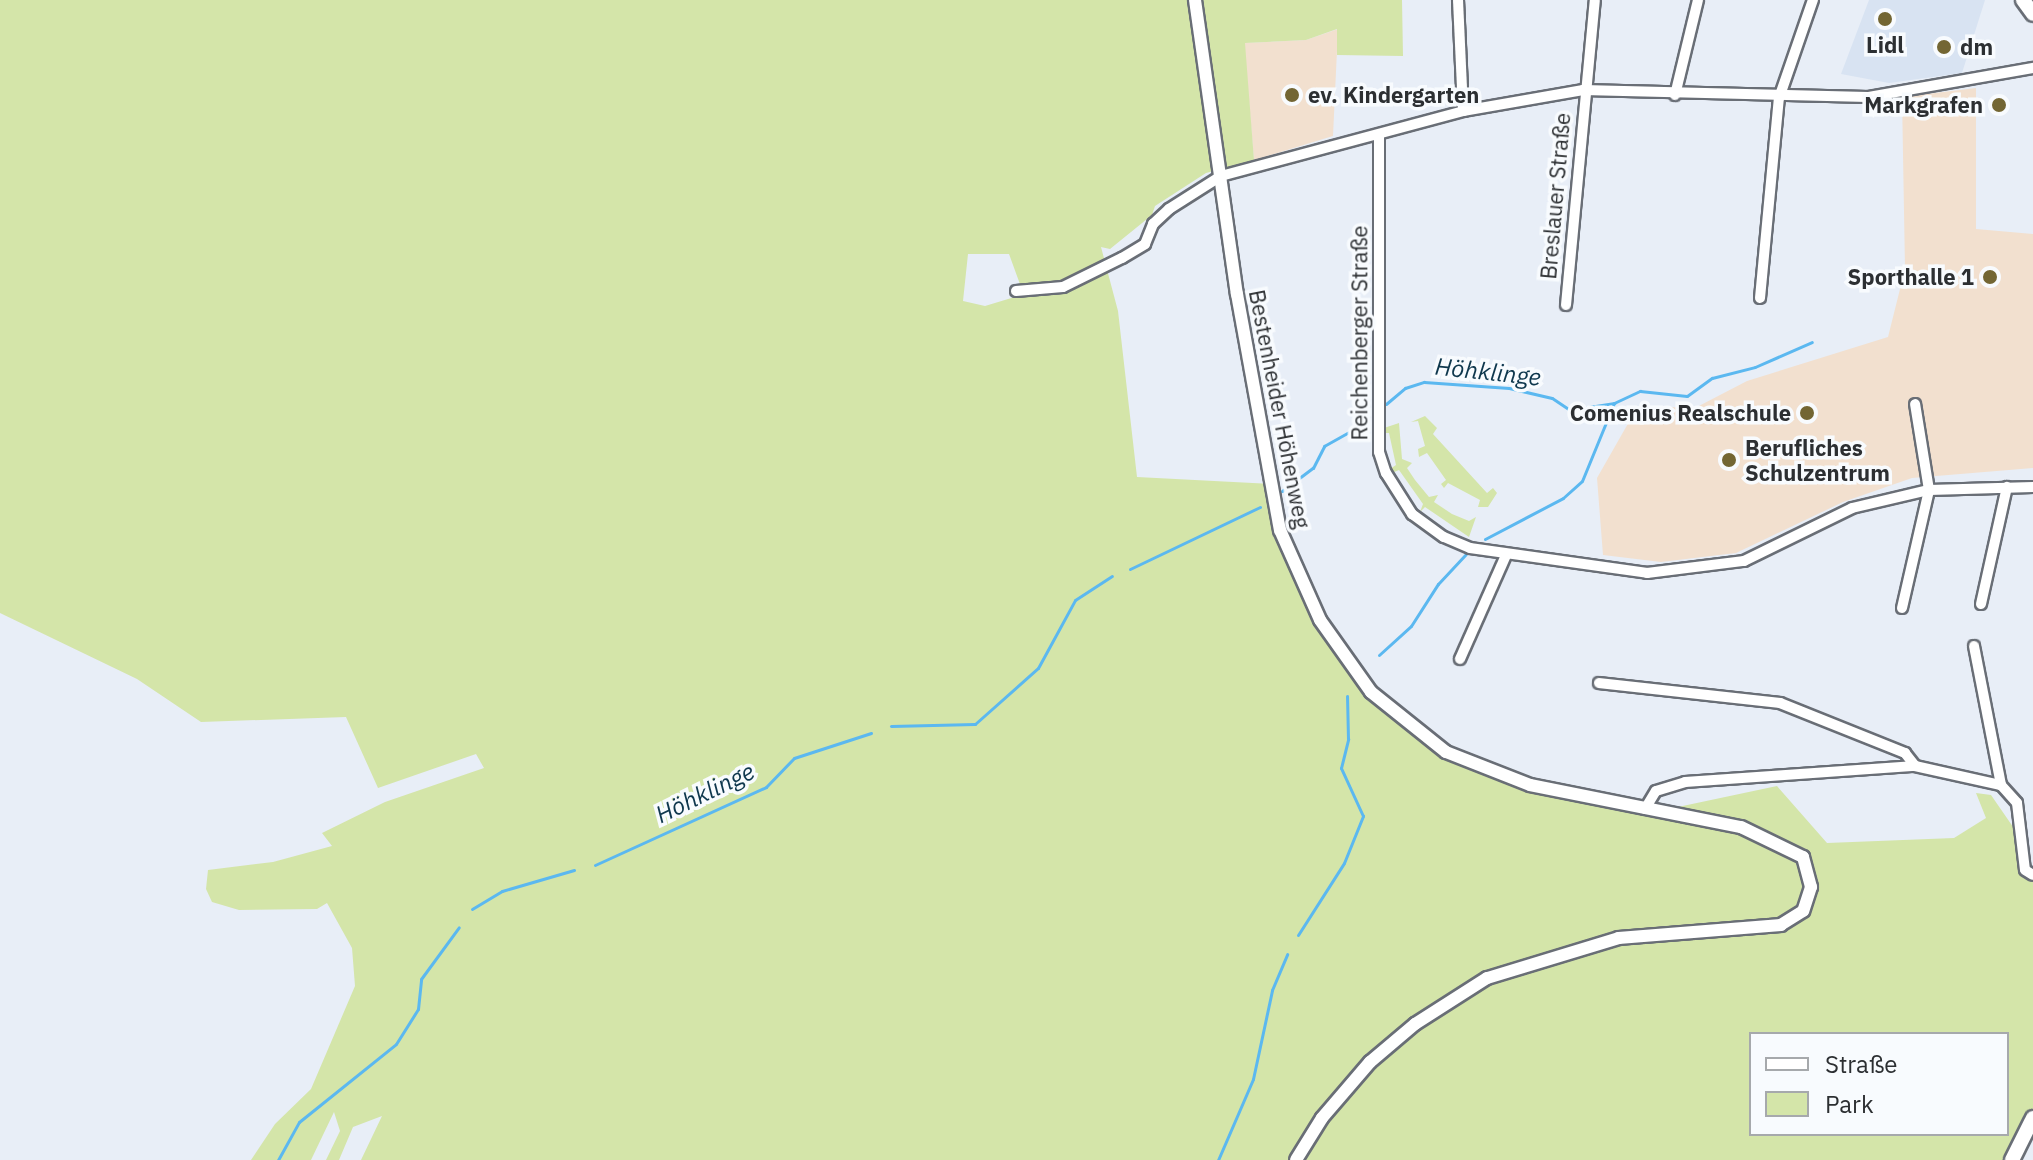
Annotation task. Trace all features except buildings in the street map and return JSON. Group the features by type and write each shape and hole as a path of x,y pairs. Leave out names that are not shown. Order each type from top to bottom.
{"main road":[{"path":"2023,0 2033,14"},
{"path":"2012,1160 2033,1118"}],"street":[{"name":"Bestenheider Höhenweg","path":"1195,0 1280,530 1320,620 1371,692 1446,752 1503,777 1741,827 1803,857 1811,887 1803,911 1781,925 1619,938 1487,978 1415,1024 1370,1062 1322,1118 1296,1160"},
{"path":"1458,0 1463,111"},
{"path":"1583,90 1595,0"},
{"path":"1675,95 1698,0"},
{"path":"1760,298 1779,98 1813,0"},
{"name":"Breslauer Straße","path":"1016,291 1063,287 1122,258 1145,244 1153,224 1169,209 1221,176 1463,111 1583,90 1779,98 1868,97 2033,68"},
{"name":"Breslauer Straße","path":"1566,305 1583,90"},
{"name":"Reichenberger Straße","path":"1379,136 1381,462 1412,514 1455,542 1506,555 1647,573 1744,561 1852,508 1929,490 2033,487"},
{"path":"1902,608 1929,490 1915,404"},
{"path":"1981,604 2007,487"},
{"path":"1460,659 1506,555"},
{"path":"1974,646 2001,785 2017,803 2025,870 2033,875"},
{"path":"1599,683 1780,703 1905,753 1915,766"},
{"path":"1645,809 1656,791 1685,782 1915,766 2001,785"}],"shaded area":[{"path":"1869,0 1985,0 1962,73 1889,83 1841,74"},
{"name":"ev. Kindergarten","path":"1338,29 1333,136 1254,160 1244,43 1306,40"},
{"path":"1976,88 1976,229 2033,234 2033,468 1912,478 1843,502 1736,553 1661,562 1603,555 1597,478 1638,406 1695,408 1747,381 1888,337 1905,269 1902,97"}],"green space":[{"path":"0,0 1402,0 1403,56 1337,55 1337,29 1306,40 1245,43 1254,160 1206,173 1155,206 1152,215 1110,249 1101,247 1118,311 1137,477 1272,484 1280,530 1319,620 1371,692 1446,752 1503,777 1659,811 1777,786 1827,843 1954,838 1986,818 1976,793 1991,795 2020,837 2025,868 2033,875 2033,1118 2012,1160 361,1160 382,1116 353,1127 339,1160 326,1160 340,1131 334,1112 311,1160 251,1160 275,1124 311,1089 355,986 352,948 327,903 317,909 239,910 212,902 206,889 208,870 273,862 332,846 322,833 385,802 484,768 476,754 378,788 346,717 201,722 137,679 0,613","holes":["968,254 1009,254 1021,287 1018,296 985,306 963,301"]},
{"path":"1425,416 1437,428 1433,434 1487,493 1493,488 1497,493 1488,507 1478,507 1480,500 1448,483 1444,488 1441,484 1446,480 1427,453 1419,457 1418,449 1425,446 1418,421 1411,422"},
{"path":"1399,423 1402,459 1412,463 1407,468 1429,497 1438,495 1434,502 1469,521 1476,517 1469,537 1425,507 1420,512 1423,504 1399,470 1392,473 1390,469 1396,465 1389,433 1382,433 1384,428"}],"waterway":[{"name":"Höhklinge","path":"1386,404 1405,388 1424,382 1509,388 1552,398 1570,410 1614,403 1640,391 1687,396 1712,378 1755,367 1812,342"},
{"path":"1485,539 1563,498 1582,481 1614,403"},
{"name":"Höhklinge","path":"1282,491 1313,468 1324,446 1365,423"},
{"name":"Höhklinge","path":"1130,569 1260,507"},
{"path":"1379,655 1411,626 1438,584 1466,554"},
{"name":"Höhklinge","path":"891,726 975,724 1038,668 1075,600 1112,576"},
{"path":"1298,935 1344,863 1363,816 1341,768 1348,739 1347,696"},
{"name":"Höhklinge","path":"595,865 766,787 794,758 871,733"},
{"name":"Höhklinge","path":"472,909 502,891 574,870"},
{"name":"Höhklinge","path":"278,1160 299,1122 396,1044 418,1009 421,979 459,927"},
{"path":"1218,1160 1253,1079 1272,990 1287,954"}],"place":[{"name":"Lidl","path":"1885,19"},
{"name":"dm","path":"1944,47"},
{"name":"ev. Kindergarten","path":"1292,95"},
{"name":"Markgrafen","path":"1999,105"},
{"name":"Sporthalle 1","path":"1990,277"},
{"name":"Comenius Realschule","path":"1807,413"},
{"name":"Berufliches Schulzentrum","path":"1729,460"}]}
